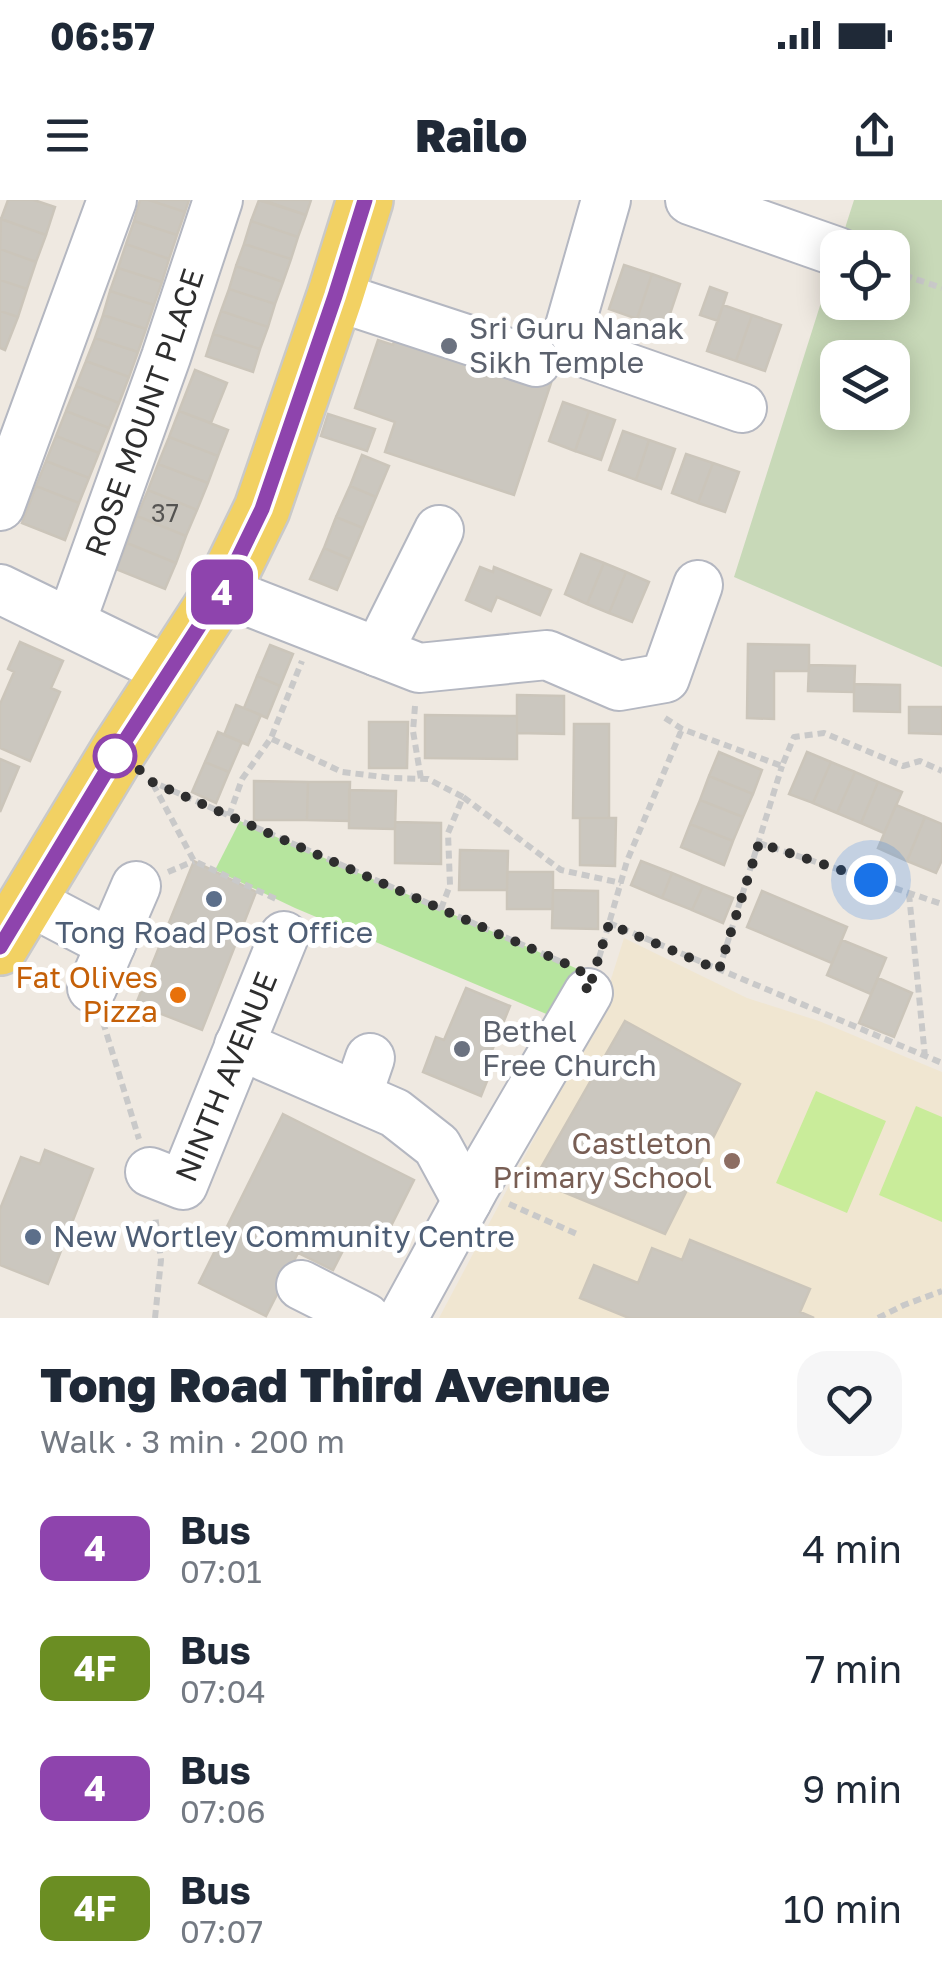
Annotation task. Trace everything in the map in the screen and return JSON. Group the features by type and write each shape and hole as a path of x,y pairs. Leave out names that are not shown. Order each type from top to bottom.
{"main road":[{"path":"0,947 29,901 136,766 170,671 222,591 262,509 365,200"}],"street":[{"path":"0,506 112,200"},
{"name":"ROSE MOUNT PLACE","path":"71,622 218,200"},
{"path":"606,200 570,326 588,354 742,408"},
{"path":"711,203 820,245"},
{"path":"335,296 536,362"},
{"path":"398,660 439,530"},
{"path":"222,591 398,660 547,655 619,686 665,678 698,585"},
{"path":"0,589 170,671"},
{"path":"92,988 136,886"},
{"path":"29,901 111,944"},
{"name":"NINTH AVENUE","path":"150,1172 182,1185 284,936"},
{"path":"403,1318 588,992"},
{"path":"239,1045 364,1077 395,1113 437,1146 470,1195"},
{"path":"302,1285 366,1318"}],"path":[{"path":"910,277 942,288"},
{"path":"229,816 242,779 271,738 315,628"},
{"path":"398,660 421,779"},
{"path":"619,686 682,729 782,766"},
{"path":"588,992 627,860 682,729"},
{"path":"719,970 794,737 824,732 903,766 920,762 942,771"},
{"path":"271,738 342,772 428,779 463,797 561,870 621,883"},
{"path":"136,766 229,816 580,970 588,992"},
{"path":"136,766 194,861 295,908 284,936"},
{"path":"442,909 450,885 448,832 463,797"},
{"path":"759,843 942,904"},
{"path":"909,893 926,1056"},
{"path":"609,924 942,1064"},
{"path":"470,1195 577,1234"},
{"path":"878,1318 942,1291"}],"shaded area":[{"name":"Castleton Primary School","path":"624,938 747,998 819,1021 942,1072 942,1318 439,1318 600,1014"}],"green space":[{"path":"854,200 942,200 942,667 734,577 820,306 820,320 910,320 910,230 844,230"},
{"path":"240,821 580,970 588,993 570,1024 295,908 215,870"},
{"path":"816,1091 886,1121 847,1213 776,1183"},
{"path":"916,1106 942,1117 942,1222 879,1195"}],"building":[{"path":"8,200 34,200 55,207 46,235 1,219"},
{"path":"140,200 185,212 177,235 134,221"},
{"path":"149,200 189,200 185,212"},
{"path":"259,200 306,215 298,237 251,221"},
{"path":"263,200 311,200 306,215"},
{"path":"1,219 46,235 36,262 0,249"},
{"path":"134,221 177,235 169,259 126,244"},
{"path":"251,221 298,237 291,259 244,244"},
{"path":"126,244 169,259 162,282 118,268"},
{"path":"244,244 291,259 283,282 236,266"},
{"path":"0,249 36,262 27,289 0,280"},
{"path":"624,265 652,274 637,319 609,309"},
{"path":"236,266 283,282 275,304 229,289"},
{"path":"118,268 162,282 154,305 110,291"},
{"path":"652,274 680,284 665,329 637,319"},
{"path":"0,280 27,289 18,317 0,311"},
{"path":"710,287 727,293 718,321 700,315"},
{"path":"229,289 275,304 268,327 221,311"},
{"path":"110,291 154,305 146,329 103,315"},
{"path":"723,305 752,315 736,361 707,351"},
{"path":"0,311 18,317 5,350 0,348"},
{"path":"221,311 268,327 260,349 213,334"},
{"path":"103,315 146,329 138,352 95,338"},
{"path":"752,315 781,325 765,371 736,361"},
{"name":"Sri Guru Nanak Sikh Temple","path":"397,332 551,383 514,495 385,452 395,422 355,408 378,340 393,345"},
{"path":"213,334 260,349 253,372 206,356"},
{"path":"95,338 138,352 129,377 86,361"},
{"path":"86,361 129,377 119,403 76,386"},
{"path":"195,370 227,383 211,423 179,411"},
{"path":"76,386 119,403 109,428 66,411"},
{"path":"563,402 589,411 575,451 549,441"},
{"path":"66,411 109,428 99,453 56,436"},
{"path":"179,411 228,430 218,456 169,437"},
{"path":"589,411 615,420 601,460 575,451"},
{"path":"328,414 375,429 367,451 321,436"},
{"path":"623,431 649,440 636,480 609,470"},
{"path":"56,436 99,453 89,478 46,461"},
{"path":"169,437 218,456 208,483 158,464"},
{"path":"649,440 675,449 661,489 636,480"},
{"path":"686,454 713,463 698,503 672,493"},
{"path":"362,455 389,466 376,497 350,486"},
{"path":"46,461 89,478 79,503 36,486"},
{"path":"713,463 739,472 725,512 698,503"},
{"path":"158,464 208,483 197,510 148,490"},
{"path":"36,486 79,503 65,540 22,523"},
{"path":"350,486 376,497 363,528 336,517"},
{"path":"148,490 197,510 186,536 137,516"},
{"path":"137,516 186,536 176,563 127,543"},
{"path":"336,517 363,528 350,559 324,548"},
{"path":"127,543 176,563 165,589 116,569"},
{"path":"324,548 350,559 337,590 310,579"},
{"path":"581,554 604,563 587,604 565,594"},
{"path":"604,563 626,572 609,613 587,604"},
{"path":"480,567 493,572 494,567 551,590 540,615 497,597 491,611 466,600"},
{"path":"626,572 649,582 632,622 609,613"},
{"path":"20,642 63,661 51,688 60,692 30,761 0,748 0,704 14,672 8,669"},
{"path":"748,644 809,645 809,671 774,671 774,719 747,718"},
{"path":"270,645 293,654 280,686 257,676"},
{"path":"809,665 855,666 854,692 808,691"},
{"path":"257,676 280,686 267,718 244,708"},
{"path":"854,684 900,685 900,712 854,711"},
{"path":"517,695 564,696 564,734 517,733"},
{"path":"236,705 261,715 248,745 224,735"},
{"path":"909,707 942,707 942,734 909,733"},
{"path":"425,715 517,716 517,759 425,758"},
{"path":"369,722 408,722 407,768 369,768"},
{"path":"574,724 609,724 609,818 573,818"},
{"path":"218,732 242,742 229,772 205,762"},
{"path":"719,752 762,770 753,794 709,776"},
{"path":"807,752 831,762 813,803 789,794"},
{"path":"0,759 19,767 0,812"},
{"path":"205,762 229,772 216,803 192,792"},
{"path":"831,762 855,772 837,813 813,803"},
{"path":"855,772 878,782 861,823 837,813"},
{"path":"709,776 753,794 743,817 700,800"},
{"path":"254,781 308,782 307,820 254,820"},
{"path":"308,782 350,782 349,821 307,820"},
{"path":"878,782 902,792 884,833 861,823"},
{"path":"349,790 396,791 395,829 349,828"},
{"path":"700,800 743,817 733,841 690,824"},
{"path":"896,805 925,817 907,861 878,848"},
{"path":"925,817 942,824 942,860 936,873 907,861"},
{"path":"580,818 616,818 615,866 580,865"},
{"path":"395,822 441,823 441,864 395,863"},
{"path":"690,824 733,841 724,865 681,847"},
{"path":"460,850 508,851 507,890 459,890"},
{"path":"194,861 256,892 202,1030 136,1004"},
{"path":"641,861 672,873 662,898 631,885"},
{"path":"507,872 553,872 553,909 507,909"},
{"path":"672,873 703,886 692,910 662,898"},
{"path":"703,886 733,898 723,923 692,910"},
{"path":"553,890 598,891 598,929 552,928"},
{"path":"762,891 847,927 832,963 747,927"},
{"path":"842,940 886,958 871,994 827,975"},
{"path":"878,978 912,993 894,1037 859,1023"},
{"name":"Bethel Free Church","path":"466,988 510,1006 489,1058 495,1061 481,1096 423,1072 436,1037 444,1040"},
{"path":"625,1021 740,1084 665,1234 534,1180"},
{"path":"283,1114 414,1180 381,1246 353,1231 333,1270 298,1253 266,1316 199,1283"},
{"name":"New Wortley Community Centre","path":"45,1150 93,1169 48,1284 0,1265 0,1209 21,1157 40,1164"},
{"path":"690,1240 810,1289 800,1312 814,1318 629,1318 580,1298 594,1265 638,1283 652,1248 682,1260"}],"bus line":[{"name":"4","path":"0,947 119,750 222,591 262,509 365,200"}],"place":[{"name":"Sri Guru Nanak Sikh Temple","path":"449,346"},
{"name":"Tong Road Post Office","path":"214,899"},
{"name":"Fat Olives Pizza","path":"178,995"},
{"name":"Bethel Free Church","path":"462,1049"},
{"name":"Castleton Primary School","path":"732,1161"},
{"name":"New Wortley Community Centre","path":"33,1237"}],"route":[{"path":"115,756 119,750 152,782 580,970 588,992 609,924 719,970 759,843 871,880"}]}
